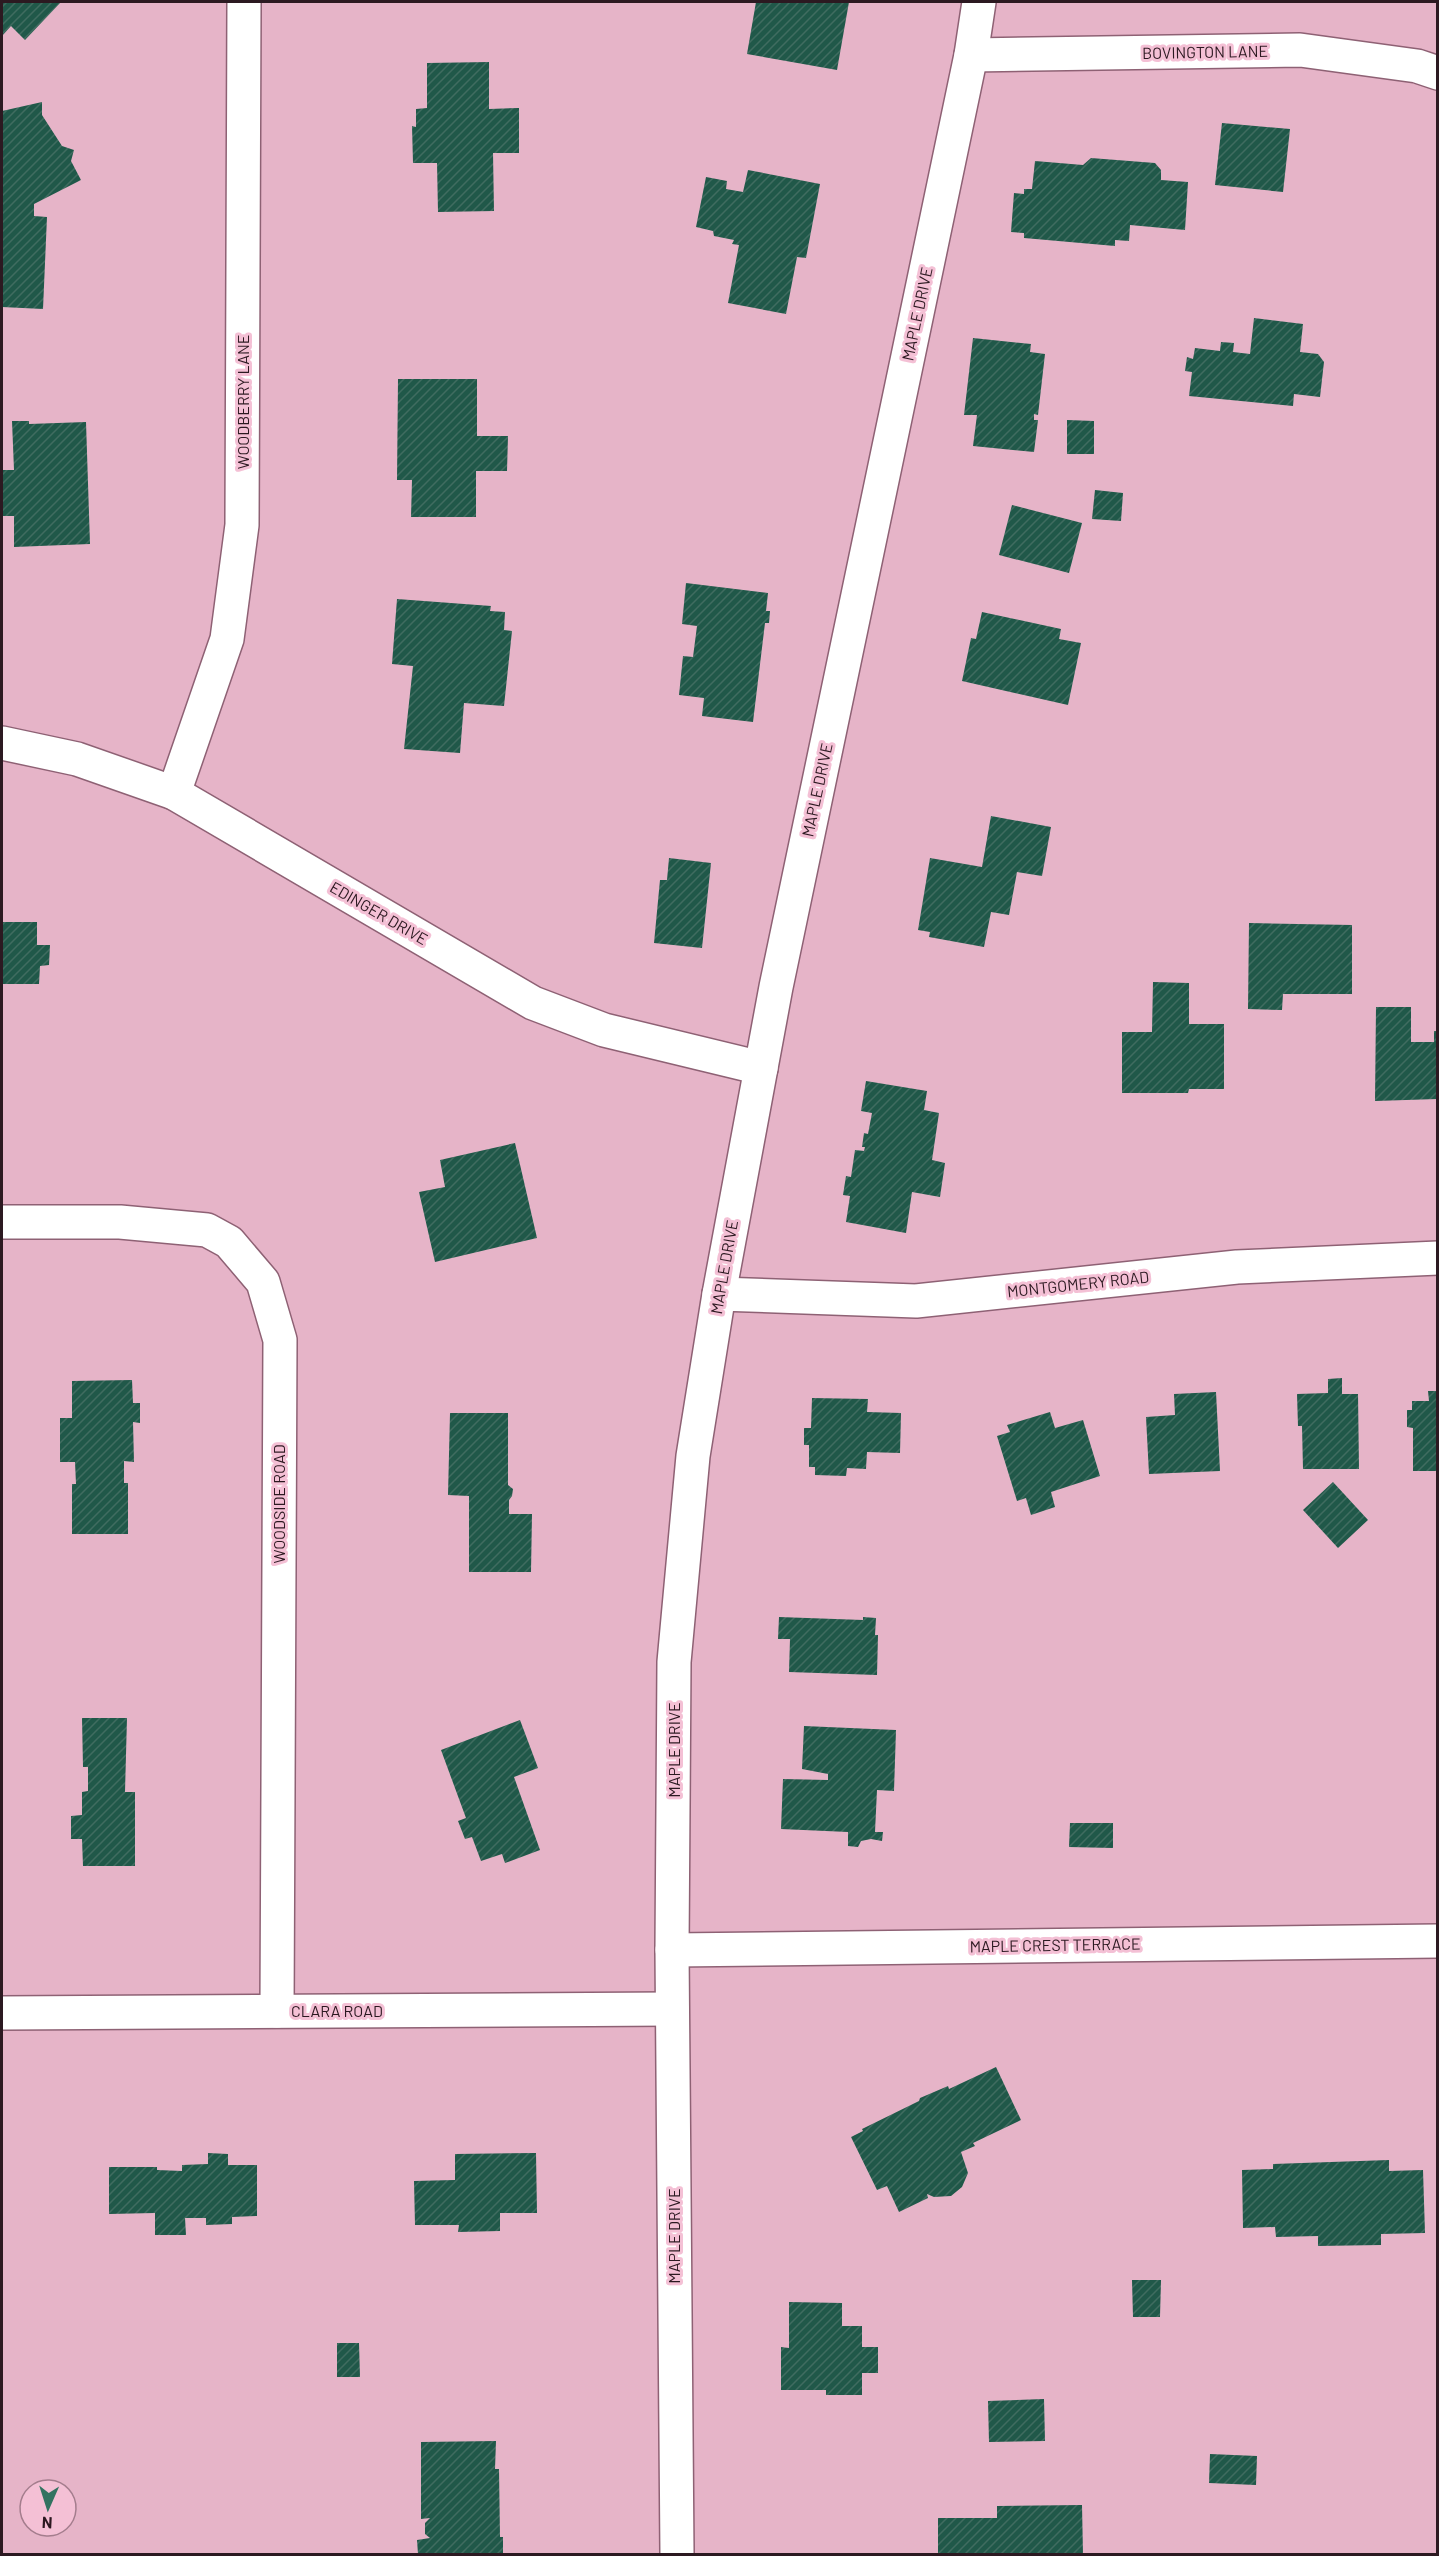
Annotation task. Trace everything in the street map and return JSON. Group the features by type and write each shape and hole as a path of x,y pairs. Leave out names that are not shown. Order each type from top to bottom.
{"street":[{"name":"WOODBERRY LANE","path":"174,793 227,639 242,525 244,2"},
{"name":"MAPLE DRIVE","path":"676,2554 672,2009 675,1662 693,1456 719,1294 781,964 971,56 979,2"},
{"name":"BOVINGTON LANE","path":"971,56 1300,50 1417,66 1437,73"},
{"name":"EDINGER DRIVE","path":"2,743 77,759 174,793 533,1003 604,1030 761,1068"},
{"name":"WOODSIDE ROAD","path":"2,1222 120,1222 207,1230 229,1242 263,1282 280,1340 277,2011"},
{"name":"MONTGOMERY ROAD","path":"719,1294 916,1300 1237,1267 1437,1258"},
{"name":"MAPLE CREST TERRACE","path":"672,1950 1437,1941"},
{"name":"CLARA ROAD","path":"2,2013 672,2009"}],"building":[{"path":"2,2 61,2 25,40 11,26 2,36"},
{"path":"756,2 849,2 837,70 747,54"},
{"path":"489,62 489,109 519,108 519,153 493,153 494,211 438,212 437,163 413,163 412,126 416,127 416,109 427,108 427,63"},
{"path":"42,102 42,115 62,146 74,150 71,161 81,180 34,204 34,216 47,217 43,309 2,307 2,111"},
{"path":"1222,123 1290,129 1283,192 1215,185"},
{"path":"1091,158 1155,163 1161,170 1161,180 1188,182 1185,230 1130,225 1129,241 1115,240 1115,246 1024,238 1024,233 1011,232 1014,193 1024,194 1024,189 1032,189 1035,161 1083,165"},
{"path":"748,170 820,184 806,258 797,257 786,314 728,303 739,245 732,244 734,240 714,236 713,231 696,227 706,177 727,181 726,189 743,192"},
{"path":"1254,318 1303,324 1300,352 1318,354 1324,362 1320,397 1294,394 1293,406 1189,396 1192,372 1185,371 1187,357 1193,359 1195,348 1220,351 1221,342 1234,343 1233,352 1250,354"},
{"path":"973,338 1031,344 1030,352 1045,354 1038,415 1034,414 1034,420 1038,420 1034,452 973,446 977,415 964,415"},
{"path":"398,379 477,379 477,436 508,436 507,471 476,471 476,517 411,517 412,480 397,480"},
{"path":"1067,420 1094,421 1094,454 1067,454"},
{"path":"12,421 29,421 29,424 86,422 90,544 14,547 14,516 2,516 2,470 14,470"},
{"path":"1095,490 1123,493 1121,521 1092,519"},
{"path":"1012,505 1082,523 1069,573 999,555"},
{"path":"686,583 768,593 766,611 770,611 769,623 765,623 753,722 702,716 704,698 679,695 683,656 693,657 697,626 682,624"},
{"path":"397,599 491,606 490,611 505,612 504,630 512,631 504,706 464,703 460,753 404,749 413,666 392,664"},
{"path":"982,612 1061,629 1059,639 1081,643 1068,705 962,681 971,638 976,639"},
{"path":"991,816 1051,827 1042,876 1017,872 1009,915 991,912 984,947 929,937 930,932 918,930 930,858 982,867"},
{"path":"669,858 711,863 702,948 654,943 660,880 667,880"},
{"path":"2,922 37,922 37,945 50,945 49,965 40,966 39,984 2,984"},
{"path":"1249,923 1352,925 1352,994 1283,994 1282,1010 1248,1009"},
{"path":"1153,982 1189,983 1189,1024 1224,1024 1224,1089 1189,1089 1188,1093 1122,1093 1122,1032 1152,1032"},
{"path":"1376,1007 1411,1007 1411,1042 1434,1042 1434,1031 1438,1031 1437,1099 1375,1101"},
{"path":"866,1081 927,1091 924,1110 939,1113 932,1160 945,1163 940,1197 912,1192 906,1233 846,1222 850,1196 843,1195 846,1176 851,1177 855,1150 864,1151 865,1147 862,1147 864,1133 868,1134 872,1113 861,1111"},
{"path":"515,1143 537,1238 435,1262 419,1192 445,1187 440,1160"},
{"path":"1342,1378 1342,1394 1358,1394 1359,1469 1303,1469 1302,1426 1298,1426 1297,1394 1328,1393 1328,1379"},
{"path":"132,1380 133,1403 140,1403 140,1423 133,1422 134,1462 124,1461 124,1483 128,1483 128,1534 72,1534 72,1484 76,1484 75,1462 60,1462 60,1418 72,1418 72,1381"},
{"path":"1428,1391 1438,1391 1438,1471 1413,1471 1413,1428 1407,1427 1407,1410 1412,1410 1412,1401 1429,1401"},
{"path":"1216,1392 1220,1471 1149,1474 1146,1417 1175,1415 1174,1394"},
{"path":"812,1398 868,1399 867,1412 901,1413 900,1453 867,1452 866,1469 847,1468 846,1476 815,1475 815,1467 809,1467 809,1445 804,1445 804,1428 811,1428"},
{"path":"1050,1412 1055,1428 1083,1420 1100,1476 1051,1492 1055,1507 1031,1515 1026,1498 1017,1501 997,1436 1010,1432 1007,1425"},
{"path":"450,1413 508,1413 508,1485 513,1489 509,1500 509,1514 532,1514 531,1572 469,1572 469,1496 448,1495"},
{"path":"1333,1482 1368,1520 1338,1548 1303,1510"},
{"path":"779,1617 863,1620 863,1617 876,1618 877,1675 789,1672 790,1639 778,1639"},
{"path":"82,1718 127,1718 125,1792 135,1792 135,1866 83,1866 82,1839 71,1839 71,1816 82,1815 82,1792 88,1791 88,1767 83,1767"},
{"path":"520,1720 538,1768 514,1777 540,1850 505,1863 502,1854 481,1861 472,1837 465,1839 458,1821 466,1818 441,1750"},
{"path":"804,1726 896,1730 894,1791 877,1790 875,1832 883,1832 882,1841 871,1839 861,1841 858,1847 848,1846 848,1832 781,1829 783,1779 828,1780 828,1774 802,1769"},
{"path":"1070,1823 1113,1823 1113,1848 1069,1847"},
{"path":"996,2067 1021,2120 973,2143 975,2146 961,2152 968,2173 962,2187 951,2196 934,2197 927,2194 928,2198 899,2212 887,2186 877,2190 851,2137 863,2131 862,2129 919,2101 920,2098 948,2086 949,2089"},
{"path":"208,2153 228,2154 228,2165 257,2165 257,2216 232,2217 232,2224 206,2225 206,2218 185,2218 186,2235 155,2235 155,2213 109,2214 109,2167 157,2167 157,2170 182,2171 182,2165 208,2164"},
{"path":"536,2153 537,2213 500,2213 500,2231 458,2232 459,2225 415,2225 414,2181 455,2180 455,2154"},
{"path":"1389,2160 1389,2171 1423,2170 1425,2233 1381,2234 1381,2245 1318,2246 1318,2236 1276,2237 1275,2227 1243,2228 1242,2170 1273,2169 1273,2164"},
{"path":"1132,2280 1161,2280 1160,2317 1133,2317"},
{"path":"789,2302 842,2303 842,2326 862,2326 862,2347 878,2347 878,2373 862,2373 862,2395 826,2395 826,2390 781,2390 781,2347 789,2348"},
{"path":"337,2343 359,2343 360,2377 337,2377"},
{"path":"1044,2399 1045,2441 989,2442 988,2401"},
{"path":"496,2441 495,2469 499,2469 500,2537 503,2537 503,2554 418,2554 417,2540 430,2538 425,2534 425,2523 430,2518 421,2519 421,2442"},
{"path":"1210,2454 1257,2456 1256,2485 1209,2483"},
{"path":"1082,2505 1083,2554 938,2554 938,2518 997,2518 997,2506"}]}
